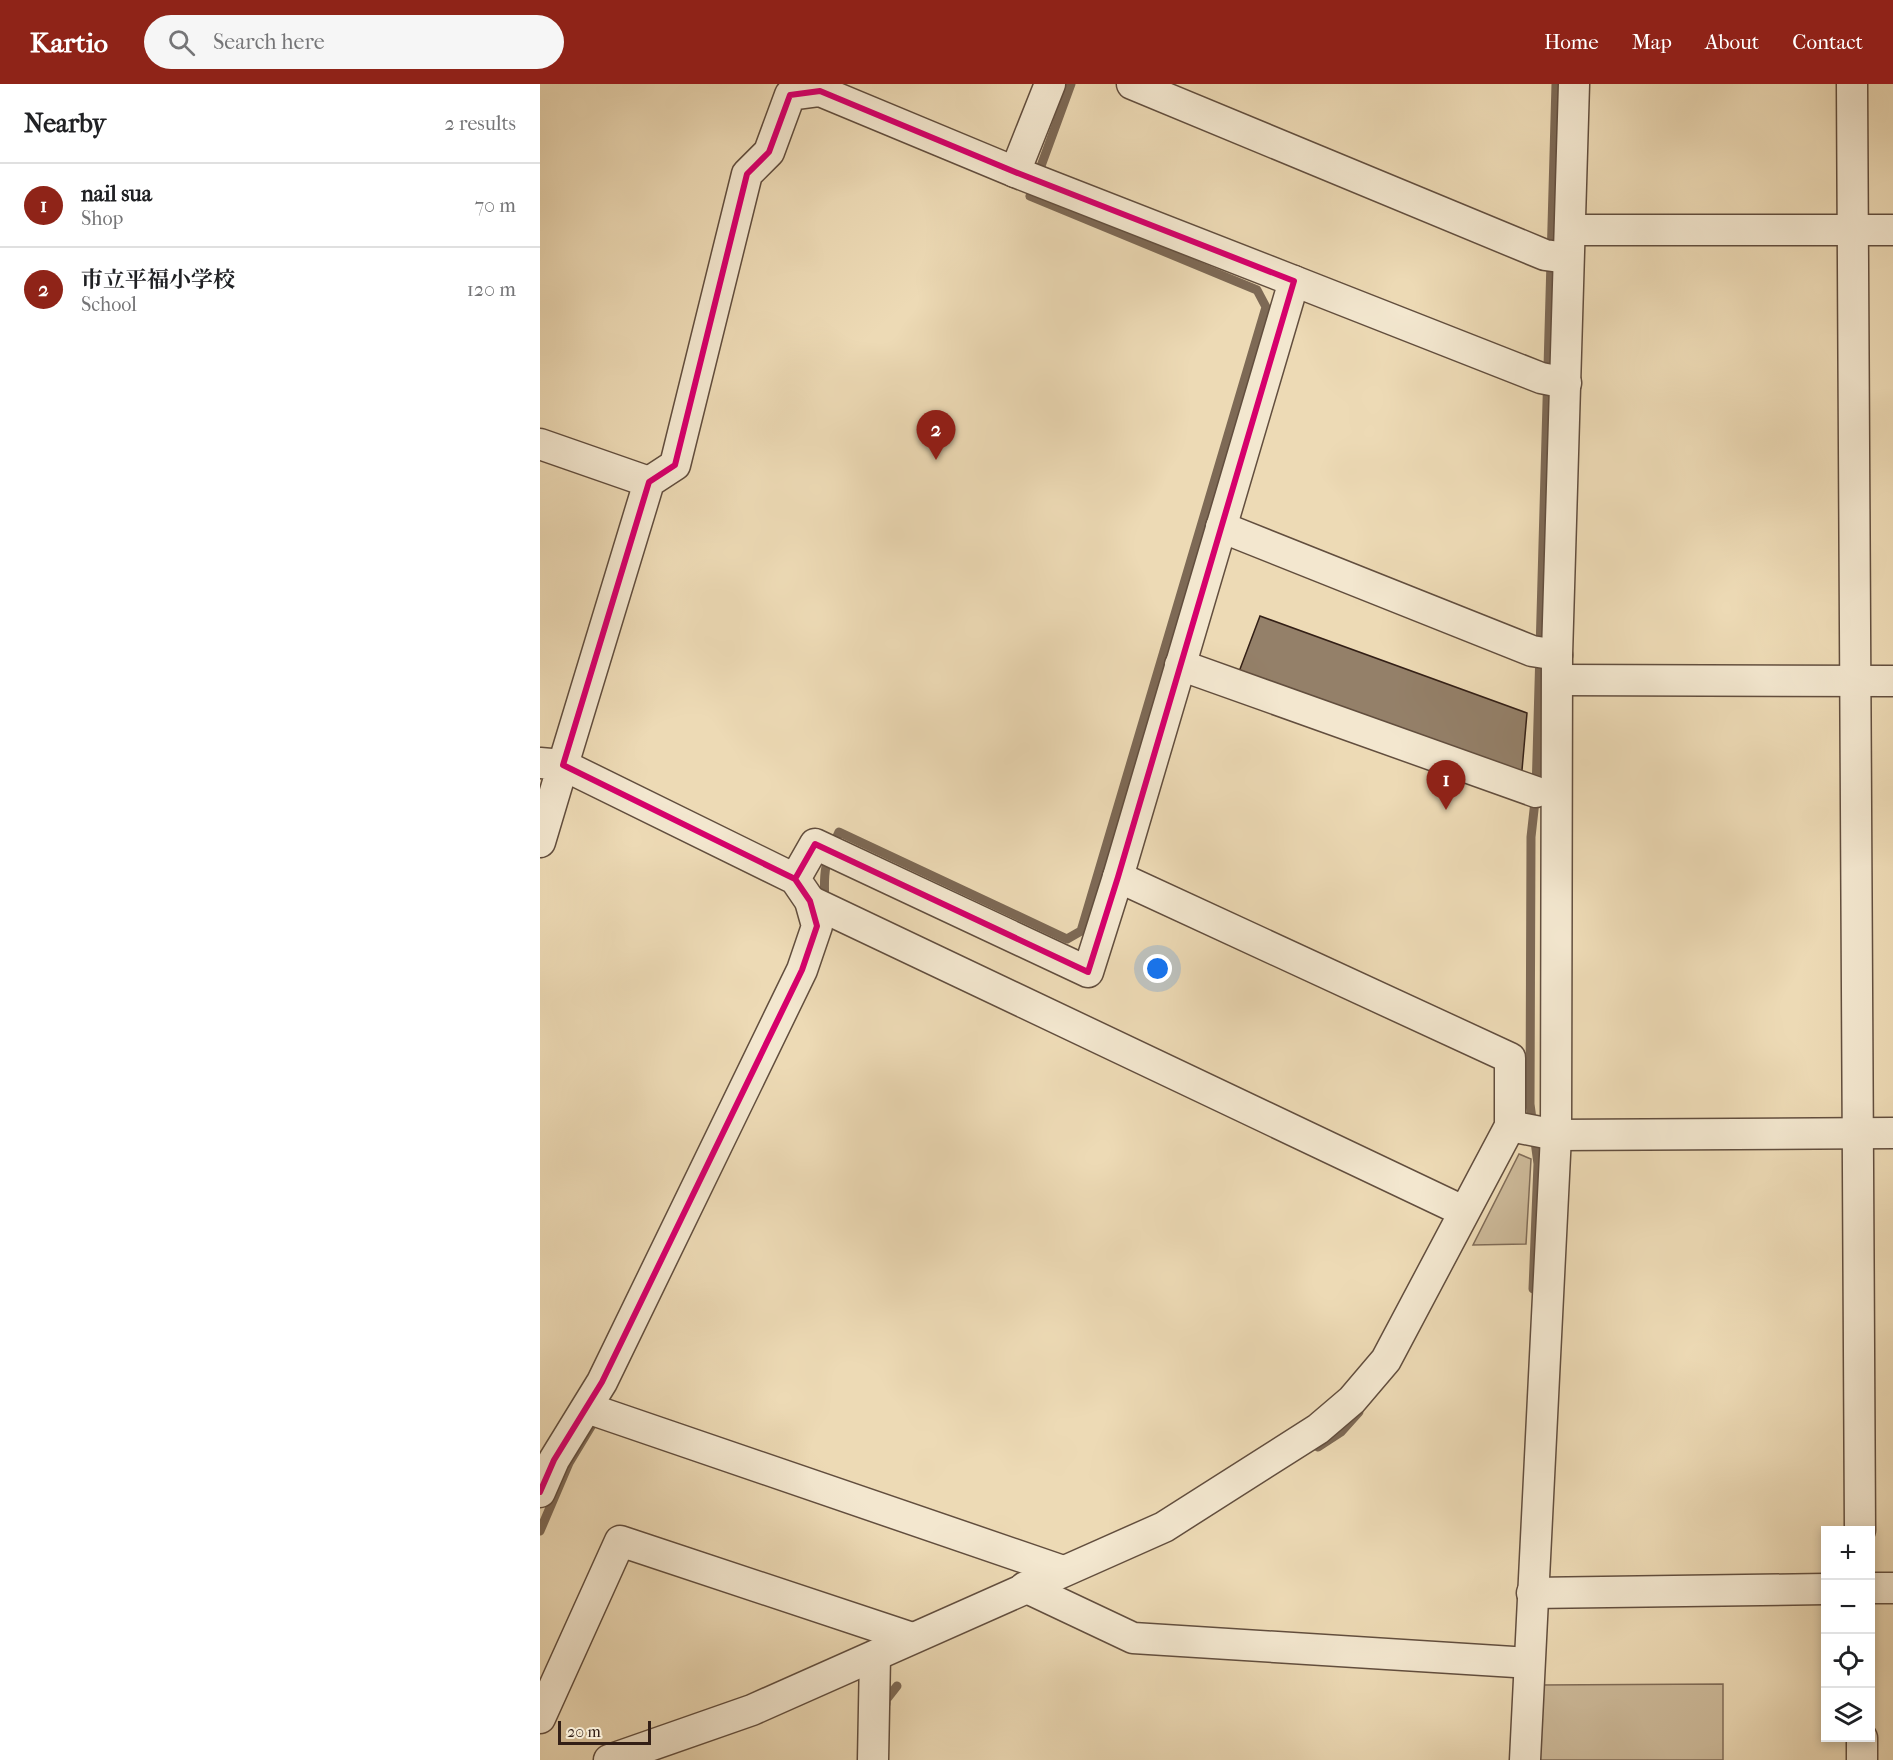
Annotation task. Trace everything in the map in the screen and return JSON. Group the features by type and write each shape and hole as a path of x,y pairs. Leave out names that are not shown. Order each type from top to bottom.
{"street":[{"path":"1030,177 1050,84"},
{"path":"1132,84 1560,250 1893,230"},
{"path":"1525,1760 1520,1663 1532,1593 1531,1130 1549,660 1554,381 1560,250 1574,84"},
{"path":"1852,84 1860,1526"},
{"path":"540,842 551,764 649,482 675,465 747,174 769,152 790,95 820,91 1030,177 1554,381"},
{"path":"540,1492 554,1460 596,1412 802,970 817,926 814,899 815,844 1088,972 1294,281"},
{"path":"540,444 649,482"},
{"path":"1221,527 1549,660 1854,682 1893,681"},
{"path":"1180,665 1536,792"},
{"path":"551,764 814,899 1463,1211"},
{"path":"1118,877 1510,1058 1531,1130"},
{"path":"1531,1130 1893,1133"},
{"path":"609,1760 752,1710 1164,1527 1318,1430 1352,1401 1386,1360 1463,1211 1531,1130"},
{"path":"596,1412 1063,1571"},
{"path":"540,1718 620,1541 912,1638"},
{"path":"1025,1587 1133,1638 1520,1663"},
{"path":"1532,1593 1821,1588"},
{"path":"1875,1588 1893,1588"},
{"path":"873,1760 875,1656"},
{"path":"1862,1742 1862,1760"}],"shaded area":[{"path":"1519,1154 1531,1159 1526,1244 1473,1245"},
{"path":"1723,1684 1723,1760 1538,1760 1539,1685"}],"building":[{"path":"1260,616 1527,713 1522,770 1510,777 1237,677"}],"waterway":[{"path":"825,903 826,866 839,832 1067,939 1081,931 1266,307 1257,290 1030,196 1071,84"},
{"path":"1533,1289 1538,1164 1530,1104 1531,837 1536,792 1556,84"},
{"path":"1318,1447 1341,1432 1359,1412"},
{"path":"540,1531 569,1463 598,1415"},
{"path":"886,1704 886,1700 897,1686"}],"cycle path":[{"path":"540,1492 554,1460 602,1382 802,970 817,926 810,901 795,879 563,765 649,482 675,465 747,174 769,152 790,95 820,91 1015,172 1294,281 1088,972 815,844 795,879"}],"place":[{"name":"市立平福小学校","path":"936,460"},
{"name":"nail sua","path":"1446,810"}]}
